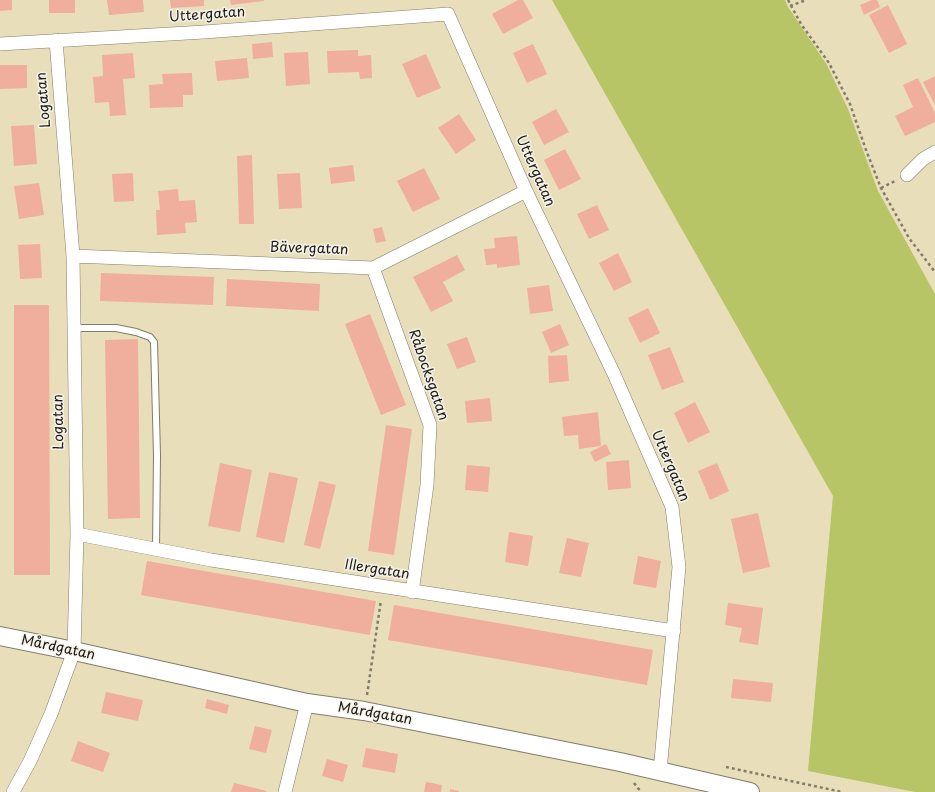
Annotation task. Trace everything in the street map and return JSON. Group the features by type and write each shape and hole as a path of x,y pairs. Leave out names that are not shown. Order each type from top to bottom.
{"street":[{"name":"Uttergatan","path":"0,44 204,32 448,14 526,192 614,374 672,507 679,567 660,771"},
{"name":"Logatan","path":"13,792 30,761 51,714 74,650 76,534 73,256 56,40"},
{"path":"907,175 923,159 935,152"},
{"name":"Bävergatan","path":"73,256 373,268 526,192"},
{"name":"Råbocksgatan","path":"373,268 430,425 427,485 412,592"},
{"name":"Illergatan","path":"76,534 211,560 674,631"},
{"name":"Mårdgatan","path":"0,636 74,650 307,702 364,711 660,771 750,792"},
{"path":"285,792 307,702"}],"lane":[{"path":"74,328 116,328 136,332 150,338 154,342 157,455 156,550"}],"path":[{"path":"788,0 801,24 829,64 850,104 881,188 909,238 935,272"},
{"path":"790,6 806,0"},
{"path":"364,711 383,587"},
{"path":"724,767 842,792"}],"green space":[{"path":"552,0 785,0 788,7 827,65 848,109 878,191 935,294 935,792 915,792 808,771 833,496"}],"building":[{"path":"0,0 12,0 12,10 0,11"},
{"path":"49,0 75,0 75,13 49,13"},
{"path":"107,0 143,0 144,12 109,15"},
{"path":"170,0 204,0 204,6 171,8"},
{"path":"230,0 264,0 264,1 231,5"},
{"path":"518,0 523,0 533,18 503,34 492,14"},
{"path":"872,0 877,0 880,7 864,15 860,5"},
{"path":"888,5 907,44 889,53 869,15"},
{"path":"272,42 273,57 253,59 252,44"},
{"path":"533,44 547,74 527,83 513,53"},
{"path":"358,50 358,56 371,55 372,78 360,79 359,72 328,73 327,51"},
{"path":"308,52 310,84 286,86 284,53"},
{"path":"133,53 135,78 123,79 126,115 110,116 109,102 95,103 93,77 103,76 102,55"},
{"path":"426,54 441,88 417,98 402,64"},
{"path":"247,58 249,78 217,81 215,61"},
{"path":"0,65 27,65 27,88 0,89"},
{"path":"192,73 193,95 183,95 183,107 150,108 149,85 163,84 162,74"},
{"path":"935,76 935,105 923,82"},
{"path":"918,78 935,113 935,122 905,136 895,116 913,107 903,85"},
{"path":"556,109 569,132 544,145 532,122"},
{"path":"459,114 476,140 456,154 438,128"},
{"path":"34,125 37,164 14,166 11,126"},
{"path":"565,149 581,179 559,190 544,160"},
{"path":"252,155 254,224 239,224 237,156"},
{"path":"353,165 355,181 331,184 329,168"},
{"path":"424,168 440,199 413,212 397,181"},
{"path":"133,173 134,201 114,202 112,174"},
{"path":"300,173 302,208 279,209 277,174"},
{"path":"39,183 44,215 19,219 14,186"},
{"path":"178,189 179,201 195,200 197,222 185,223 186,233 157,235 156,210 160,210 158,191"},
{"path":"597,205 609,230 589,239 577,214"},
{"path":"382,227 386,241 376,243 373,229"},
{"path":"517,236 520,265 497,268 497,264 486,265 484,249 495,248 494,238"},
{"path":"40,244 42,278 20,279 18,245"},
{"path":"618,253 632,282 614,291 599,263"},
{"path":"457,255 465,270 443,282 453,301 431,312 413,277"},
{"path":"101,273 214,277 213,305 100,301"},
{"path":"227,279 320,284 319,311 226,306"},
{"path":"549,285 553,311 530,314 527,288"},
{"path":"14,305 49,305 50,575 14,575"},
{"path":"648,308 660,333 640,343 628,318"},
{"path":"370,314 406,405 381,415 345,324"},
{"path":"560,324 569,345 551,353 542,332"},
{"path":"467,337 476,362 457,369 447,344"},
{"path":"138,339 140,518 108,519 105,340"},
{"path":"670,347 684,382 662,390 648,355"},
{"path":"567,355 569,381 549,383 548,356"},
{"path":"490,398 492,421 467,423 465,401"},
{"path":"695,402 710,432 688,443 674,413"},
{"path":"598,412 601,446 579,449 578,435 564,436 562,417"},
{"path":"386,425 412,429 394,555 368,551"},
{"path":"606,444 611,454 595,462 590,452"},
{"path":"629,460 631,488 608,490 606,462"},
{"path":"220,463 252,470 240,532 208,526"},
{"path":"717,463 729,491 710,500 698,471"},
{"path":"467,465 490,467 488,492 465,490"},
{"path":"269,472 298,478 284,543 256,537"},
{"path":"319,481 336,485 320,549 304,545"},
{"path":"758,513 770,567 743,573 731,519"},
{"path":"509,532 533,536 528,566 505,562"},
{"path":"567,538 589,543 581,577 559,573"},
{"path":"638,556 661,561 656,588 633,584"},
{"path":"147,561 376,601 370,635 141,595"},
{"path":"728,603 763,608 758,645 739,642 742,628 725,625"},
{"path":"394,605 653,650 647,685 388,640"},
{"path":"733,679 773,683 771,702 731,698"},
{"path":"106,692 143,700 138,721 101,713"},
{"path":"207,699 229,705 227,714 205,708"},
{"path":"255,726 272,730 266,753 249,749"},
{"path":"78,741 110,753 103,772 71,761"},
{"path":"366,748 398,754 395,773 362,767"},
{"path":"327,759 348,765 343,782 322,776"},
{"path":"426,782 442,785 441,792 424,792"},
{"path":"234,783 267,791 231,792"},
{"path":"450,789 459,791 459,792 450,792"}]}
